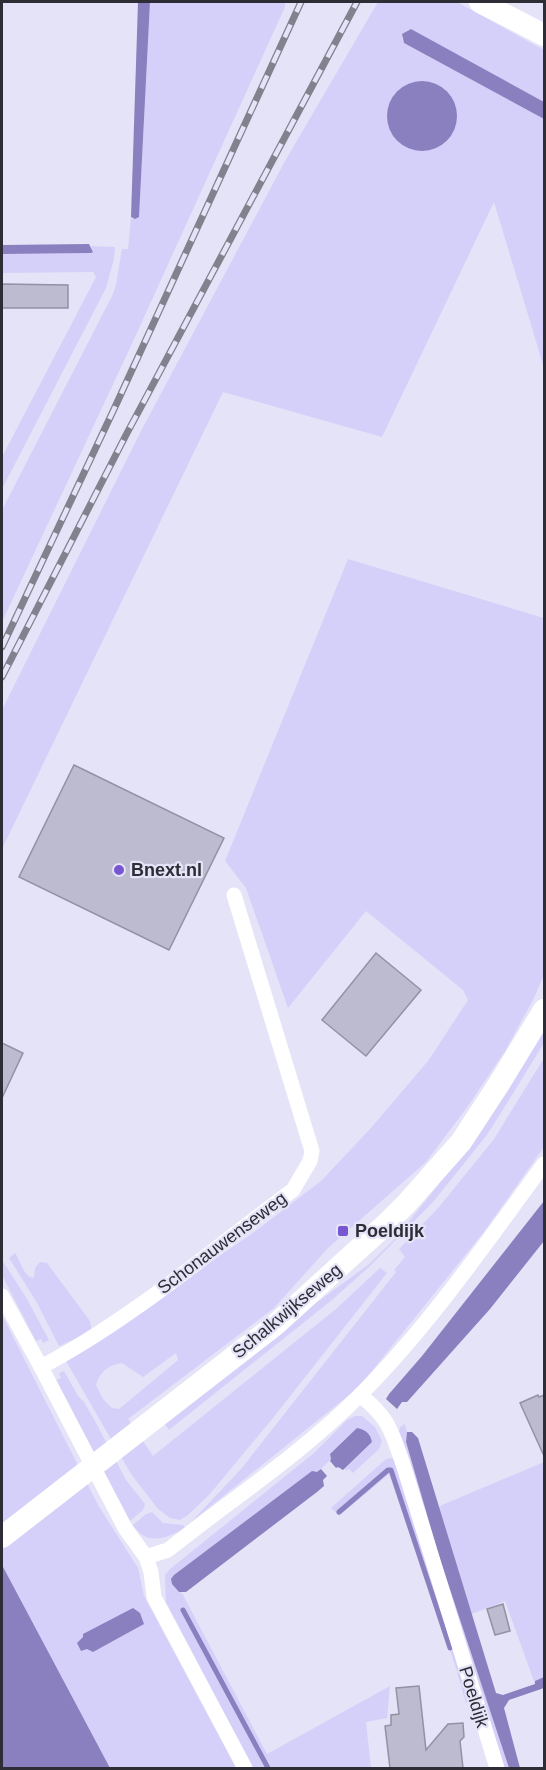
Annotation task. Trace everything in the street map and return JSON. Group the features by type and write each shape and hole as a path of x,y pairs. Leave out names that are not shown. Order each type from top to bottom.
{"street":[{"path":"480,2 544,35"},
{"name":"Schonauwenseweg","path":"41,1367 112,1323 293,1190 310,1161 312,1151 234,895"},
{"name":"Schalkwijkseweg","path":"2,1537 275,1325 407,1203 461,1142 500,1084 544,1010"},
{"path":"146,1557 168,1550 281,1465 360,1395 409,1342 544,1164"},
{"path":"2,1296 125,1528 146,1557 151,1572 154,1597 244,1768"},
{"name":"Poeldijk","path":"360,1395 374,1406 388,1423 497,1768"}],"shaded area":[{"path":"138,2 150,2 139,217 135,219 131,217"},
{"path":"150,2 285,2 285,7 2,622 2,510 112,296 122,249 128,249 131,217 132,219 139,217"},
{"path":"378,2 457,2 544,50 544,102 411,29 406,31 402,38 404,43 544,119 544,368 494,202 382,437 223,392 2,849 2,710 141,431 285,161"},
{"path":"411,29 544,102 544,119 404,43 402,34"},
{"path":"422,81 441,87 451,97 457,116 451,135 441,145 422,151 403,145 393,135 387,116 393,97 403,87"},
{"path":"89,244 93,252 91,253 2,254 2,245"},
{"path":"91,246 115,247 106,288 2,489 2,457 96,277 93,272 2,273 2,254 91,253 93,251"},
{"path":"348,559 544,618 544,975 505,1051 426,1162 328,1248 274,1308 128,1419 153,1456 336,1309 380,1268 387,1273 209,1495 180,1520 170,1518 158,1509 131,1474 66,1361 257,1230 321,1181 370,1129 428,1061 468,1000 463,990 366,911 288,1008 246,888 225,861","holes":["176,1353 178,1360 119,1409 112,1408 103,1399 96,1385 103,1372 117,1364 122,1363 143,1377"]},
{"path":"544,1024 544,1043 509,1100 487,1135 433,1202 369,1267 332,1300 169,1430 164,1423 305,1311 368,1265 394,1240 439,1184 440,1178"},
{"path":"544,1058 544,1147 483,1233 359,1387 191,1522 241,1469 396,1272 394,1270 405,1257 399,1249 439,1207 494,1139"},
{"path":"544,1201 544,1241 490,1309 407,1402 402,1402 397,1409 386,1399 389,1394 422,1356"},
{"path":"15,1253 30,1277 34,1278 35,1268 40,1262 47,1263 90,1321 92,1331 59,1346 36,1301 9,1258"},
{"path":"2,1260 49,1340 43,1343 41,1339 36,1341 2,1275"},
{"path":"2,1315 98,1505 138,1568 144,1596 236,1768 110,1768 2,1565"},
{"path":"64,1371 96,1423 126,1480 145,1504 143,1510 130,1521 56,1380 61,1378 59,1373"},
{"path":"355,1416 362,1416 375,1427 382,1441 379,1449 353,1473 349,1469 346,1471 345,1469 372,1442 362,1430 357,1428 330,1454 331,1459 321,1469 179,1592 182,1593 267,1754 390,1686 387,1718 366,1722 371,1768 253,1768 166,1602 165,1575 314,1453 347,1420"},
{"path":"405,1424 406,1442 439,1556 509,1768 500,1768 399,1432 400,1427"},
{"path":"357,1428 367,1432 372,1442 343,1470 336,1468 330,1461 330,1454"},
{"path":"407,1432 412,1432 418,1438 496,1693 503,1695 535,1684 535,1681 544,1677 544,1688 509,1700 504,1708 520,1768 509,1768 439,1556 406,1442"},
{"path":"386,1459 395,1459 473,1701 466,1703 389,1474 339,1516 331,1508"},
{"path":"544,1462 544,1677 535,1681 535,1684 505,1601 467,1616 438,1509 442,1505"},
{"path":"321,1469 327,1476 323,1480 324,1486 317,1492 186,1592 179,1592 172,1584 171,1579 174,1575 312,1471 317,1472"},
{"path":"152,1512 163,1523 183,1525 185,1528 164,1537 144,1536 133,1525"},
{"path":"2,1565 110,1768 2,1768"},
{"path":"133,1608 140,1613 144,1624 93,1652 87,1649 81,1651 77,1643 83,1634"}],"building":[{"path":"2,284 68,285 68,308 2,308"},
{"path":"74,765 224,838 169,950 19,877"},
{"path":"376,953 421,990 366,1056 322,1020"},
{"path":"2,1043 23,1053 2,1098"},
{"path":"538,1395 539,1397 544,1395 544,1456 520,1403"},
{"path":"503,1604 510,1631 495,1635 487,1609"},
{"path":"419,1686 426,1750 448,1724 463,1723 464,1737 460,1741 463,1768 390,1768 385,1726 391,1725 391,1715 399,1714 396,1688"}],"waterway":[{"path":"339,1512 388,1470 391,1470 450,1648"},
{"path":"183,1610 268,1768"}],"railway":[{"path":"2,647 301,2"},
{"path":"2,677 126,435 357,2"}],"place":[{"name":"Bnext.nl","path":"119,870"},
{"name":"Poeldijk","path":"343,1231"}]}
